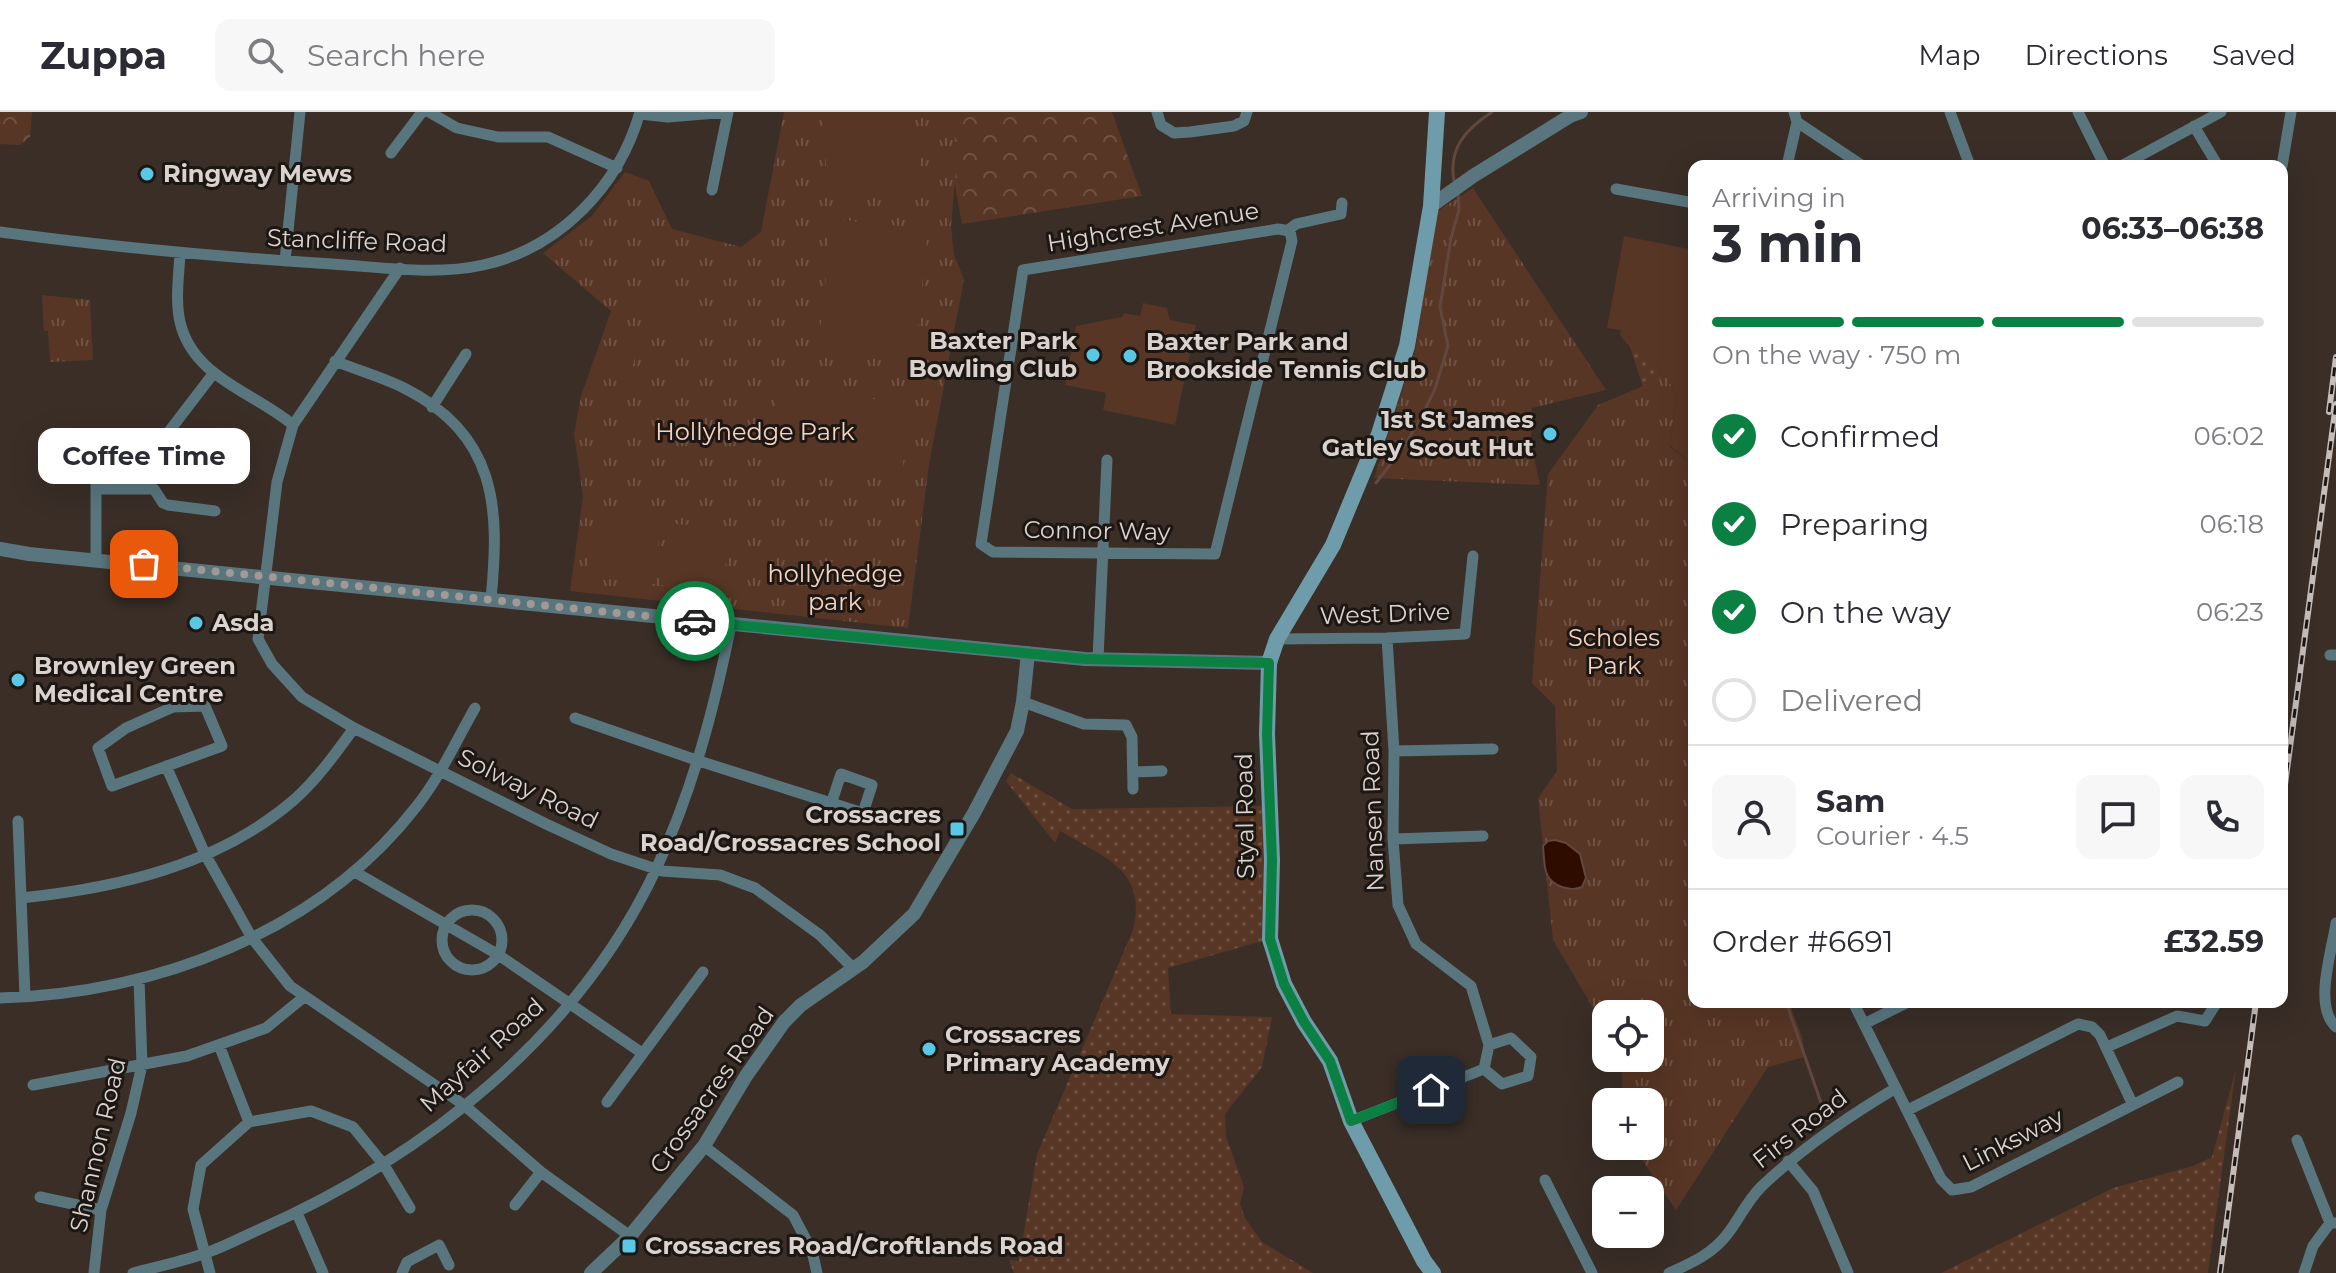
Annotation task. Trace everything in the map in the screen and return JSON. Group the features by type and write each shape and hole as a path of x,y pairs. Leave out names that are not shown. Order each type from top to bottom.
{"main road":[{"name":"Styal Road","path":"1433,1273 1351,1121 1330,1061 1284,984 1270,939 1272,860 1267,734 1269,663 1277,639 1333,545 1379,434 1407,346 1431,206 1437,112"}],"street":[{"path":"285,261 300,112"},
{"path":"391,153 422,112"},
{"path":"429,112 457,128 498,137 548,137 617,168"},
{"path":"640,113 668,117 729,112 712,190"},
{"path":"1157,112 1161,125 1174,133 1234,126 1244,121 1247,112"},
{"path":"1431,206 1473,176 1581,112"},
{"path":"1950,112 1968,160"},
{"path":"2078,112 2102,160"},
{"path":"2132,160 2221,112"},
{"path":"2283,160 2291,112"},
{"name":"Stancliffe Road","path":"0,232 180,253 285,261 439,269 483,265 528,249 567,224 597,196 617,168 632,139 640,113"},
{"path":"1788,160 1796,117 1855,160"},
{"path":"2194,126 2214,160"},
{"path":"1616,189 1688,202"},
{"name":"Highcrest Avenue","path":"981,544 1023,270 1278,229 1288,231 1296,224 1341,214 1342,203"},
{"name":"Connor Way","path":"981,544 993,552 1215,554 1292,241 1288,231"},
{"path":"180,253 180,321 196,355 213,374 293,425"},
{"name":"Solway Road","path":"400,268 293,425 277,482 258,639 272,664 302,697 354,728 559,830 611,854 656,869 675,874 720,875 755,888 820,935 853,968"},
{"path":"432,407 466,354"},
{"path":"335,361 404,388 432,407 469,440 487,477 496,530 491,599"},
{"path":"167,434 213,374"},
{"path":"1098,659 1107,460"},
{"path":"96,560 97,484 154,489 163,503 168,505 215,511"},
{"path":"2,552 1028,653 1098,659 1269,663"},
{"name":"West Drive","path":"1277,639 1465,634 1473,556"},
{"name":"Mayfair Road","path":"133,1273 203,1254 297,1213 384,1165 464,1105 527,1050 572,1003 616,939 656,869 699,761 731,625"},
{"name":"Nansen Road","path":"1387,638 1398,905 1416,944 1471,986 1489,1045"},
{"name":"Crossacres Road","path":"591,1273 630,1236 704,1146 746,1076 784,1022 801,1005 895,935 914,914 1017,731 1028,653"},
{"path":"1023,702 1069,721 1126,725 1132,737 1133,789"},
{"path":"205,706 222,746 166,766 112,786 98,748 126,728 173,707 205,706"},
{"path":"0,998 66,993 139,979 197,961 252,938 304,909 355,872 395,832 428,792 475,708"},
{"path":"575,718 699,761 832,801"},
{"path":"21,898 114,884 174,867 242,836 295,798 322,771 354,728"},
{"path":"1394,751 1493,749"},
{"path":"166,766 205,854 252,938 290,986 464,1105 541,1172 630,1236"},
{"path":"1133,772 1162,771"},
{"path":"18,821 25,997"},
{"path":"1393,839 1483,836"},
{"path":"355,872 497,954 642,1053"},
{"path":"479,910 489,914 502,932 497,954 482,970 462,969 445,954 443,935 447,925 457,915 467,911 479,910"},
{"path":"2336,923 2324,1006 2336,1027"},
{"path":"607,1102 703,972"},
{"name":"Shannon Road","path":"94,1273 101,1210 131,1113 142,1065 139,979"},
{"path":"33,1085 187,1056 266,1028 304,997"},
{"name":"Linksway","path":"1856,1008 1945,1186 1952,1190 1962,1190 2178,1082"},
{"path":"1864,1024 1896,1008"},
{"path":"2107,1047 2177,1016 2205,1021 2213,1008"},
{"path":"1908,1110 2078,1024 2092,1027 2107,1047 2132,1103"},
{"path":"1511,1038 1531,1057 1528,1076 1502,1084 1484,1069 1489,1045 1511,1038"},
{"path":"219,1045 249,1122"},
{"path":"1351,1121 1484,1069"},
{"name":"Firs Road","path":"1669,1273 1699,1261 1728,1235 1753,1195 1788,1161 1839,1122 1896,1088"},
{"path":"210,1273 193,1209 201,1165 249,1122 311,1111 353,1127 384,1165 410,1208"},
{"path":"2297,1140 2333,1223 2313,1246 2304,1273"},
{"path":"704,1146 793,1215 812,1251 817,1273"},
{"path":"1788,1161 1813,1191 1848,1273"},
{"path":"515,1205 541,1172"},
{"path":"1545,1180 1592,1273"},
{"path":"40,1197 101,1210"},
{"path":"297,1213 323,1273"},
{"path":"402,1273 407,1262 439,1245 449,1265"}],"green space":[{"path":"0,112 32,112 30,137 20,145 0,144"},
{"name":"Hollyhedge Park","path":"784,112 952,112 957,158 951,226 954,255 964,279 929,465 908,628 570,591 583,497 574,434 581,396 611,311 543,253 592,216 625,172 649,181 672,229 741,247 761,232"},
{"path":"821,112 914,112 921,186 829,195"},
{"path":"952,112 1112,112 1142,196 962,224 954,181"},
{"path":"1473,188 1606,390 1532,408 1531,444 1540,485 1374,478 1415,351 1436,212"},
{"path":"832,219 928,229 914,363 818,353"},
{"path":"1624,236 1688,249 1688,461 1669,445 1677,398 1667,376 1621,330 1607,328"},
{"path":"647,291 698,295 695,331 644,327"},
{"path":"42,295 90,300 93,360 50,362"},
{"name":"Baxter Park and Brookside Tennis Club","path":"1143,303 1167,308 1170,320 1196,325 1175,425 1103,410 1106,393 1065,385 1076,326 1122,317 1124,313 1140,316"},
{"path":"1621,330 1667,376 1643,387 1630,347 1620,335"},
{"path":"622,339 639,343 628,384 610,379"},
{"name":"Scholes Park","path":"1667,376 1677,398 1669,446 1688,461 1688,1008 1791,1008 1802,1037 1805,1057 1768,1067 1676,1210 1664,1192 1664,1176 1653,1176 1642,1160 1664,1160 1664,1088 1622,1088 1622,1072 1664,1072 1664,1000 1592,1000 1592,1006 1553,940 1538,798 1557,771 1555,706 1532,683 1548,474 1598,405"},
{"path":"776,393 907,401 902,480 771,472"},
{"path":"595,514 661,520 654,584 588,577"},
{"path":"667,523 729,530 723,592 661,585"},
{"path":"1011,773 1072,809 1263,806 1265,877 1262,941 1168,968 1171,1014 1272,1017 1262,1067 1225,1114 1226,1136 1244,1187 1240,1203 1245,1218 1262,1242 1313,1273 1014,1273 1009,1260 1019,1261 1037,1154 1133,930 1136,910 1128,879 1118,868 1060,831 1055,843 1006,781"},
{"path":"2236,1069 2208,1273 1941,1273 2113,1188 2193,1166 2212,1157"}],"shaded area":[{"path":"1555,840 1566,843 1580,854 1586,878 1582,887 1562,887 1548,876 1543,846"}],"waterway":[{"path":"1454,181 1454,159 1461,140 1474,125 1492,112"},
{"path":"1376,483 1421,418 1435,389 1448,346 1440,307 1451,238 1459,210 1458,193"},
{"path":"1788,1008 1827,1120"}],"railway":[{"path":"2329,412 2336,357"},
{"path":"2288,762 2336,404"},
{"path":"2220,1273 2255,1008"}],"way so far":[{"path":"144,564 695,621"}],"place":[{"name":"Ringway Mews","path":"147,174"},
{"name":"Baxter Park Bowling Club","path":"1093,355"},
{"name":"Baxter Park and Brookside Tennis Club","path":"1130,356"},
{"name":"1st St James Gatley Scout Hut","path":"1550,434"},
{"name":"Coffee Time","path":"144,564"},
{"name":"Asda","path":"196,623"},
{"name":"Brownley Green Medical Centre","path":"18,680"},
{"name":"Crossacres Road/Crossacres School","path":"957,829"},
{"name":"Crossacres Primary Academy","path":"929,1049"},
{"name":"Crossacres Road/Croftlands Road","path":"629,1246"}],"route":[{"path":"695,621 1085,659 1269,663 1267,734 1272,860 1269,920 1270,939 1284,984 1330,1061 1351,1121 1431,1090"}],"park label":[{"name":"hollyhedge park","path":"835,588"}]}
